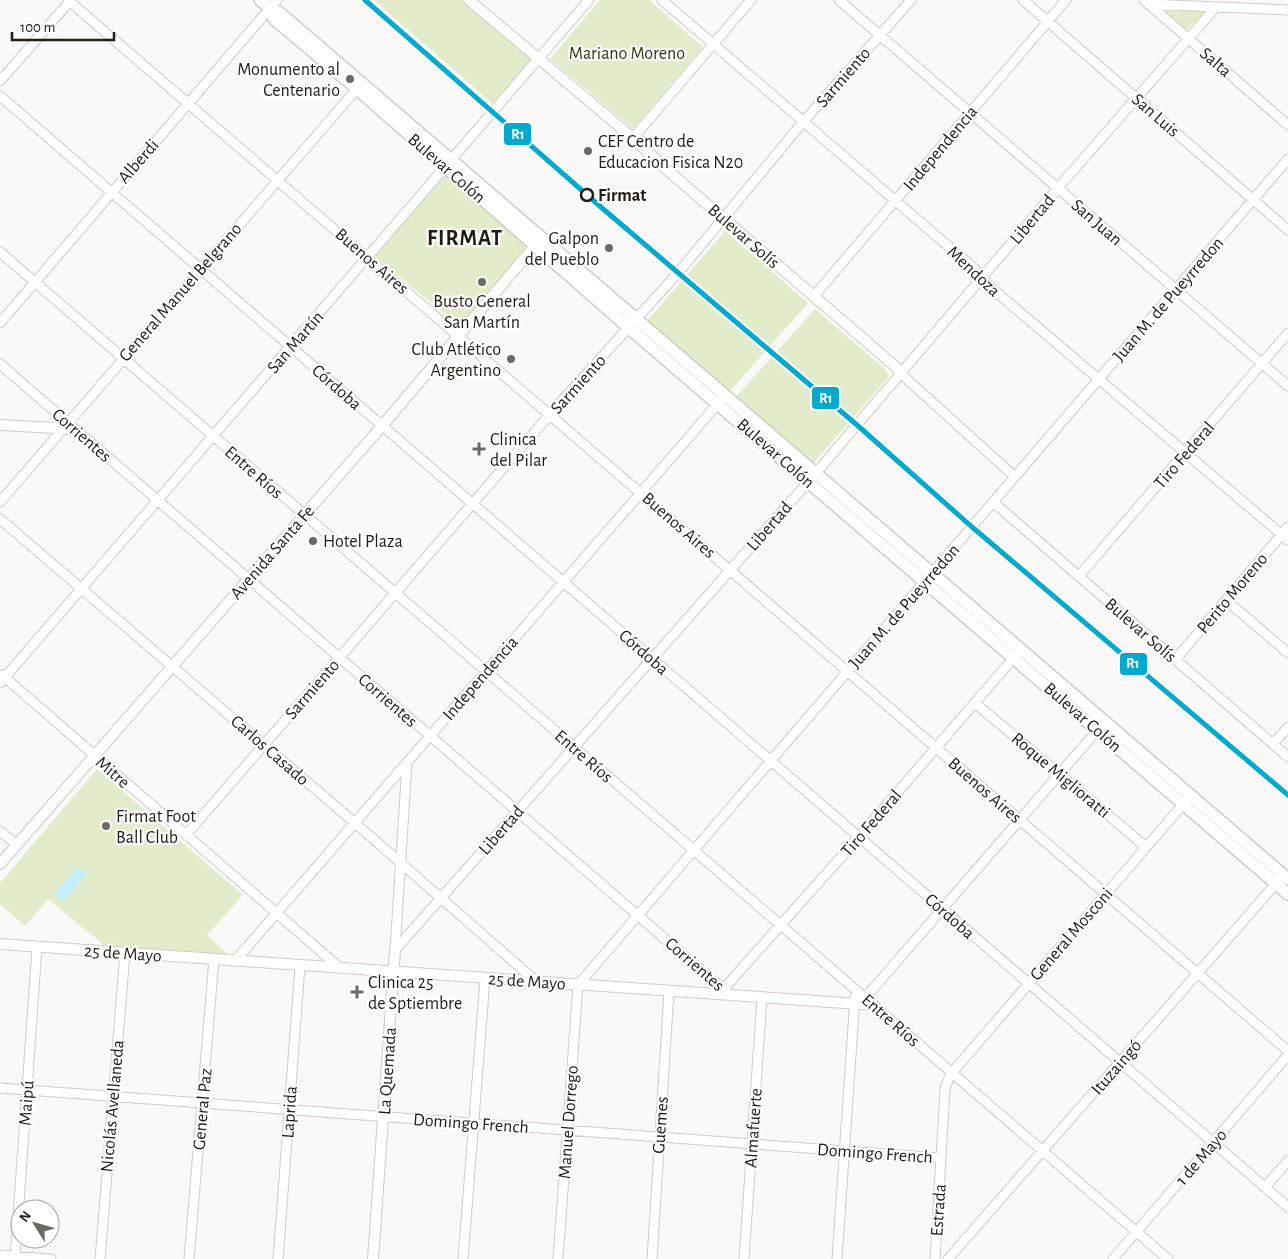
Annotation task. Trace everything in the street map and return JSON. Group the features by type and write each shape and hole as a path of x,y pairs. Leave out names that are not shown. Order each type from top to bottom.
{"main road":[{"name":"Bulevar Colón","path":"260,0 273,4 274,19 359,86 1187,800 1282,879 1288,894"}],"street":[{"path":"0,81 69,0"},
{"name":"Buenos Aires","path":"69,0 1288,1051"},
{"name":"Bulevar Solís","path":"469,0 633,138 665,168 896,367 900,374 1014,477"},
{"name":"San Martín","path":"2,678 82,589 589,0"},
{"name":"Mendoza","path":"662,0 976,270 988,285 1285,538"},
{"path":"633,138 751,0"},
{"name":"San Juan","path":"839,0 1288,386"},
{"name":"Sarmiento","path":"186,835 550,414 633,324 724,219 803,122 910,0"},
{"name":"San Luis","path":"1023,0 1288,230"},
{"name":"Independencia","path":"814,296 1066,0"},
{"path":"1146,2 1216,8 1288,10"},
{"name":"Salta","path":"1146,2 1288,125"},
{"name":"Alberdi","path":"0,323 273,4"},
{"name":"Libertad","path":"395,950 731,570 1058,188 1216,8"},
{"name":"General Manuel Belgrano","path":"0,502 68,427 123,358 359,86"},
{"name":"Córdoba","path":"0,96 1288,1207"},
{"name":"Juan M. de Pueyrredon","path":"578,985 1288,159"},
{"name":"Avenida Santa Fe","path":"0,864 382,426 538,241"},
{"name":"Entre Ríos","path":"0,252 1168,1259"},
{"name":"Tiro Federal","path":"1079,576 1288,333"},
{"name":"Corrientes","path":"0,364 68,427 158,501 518,811 638,915 724,993"},
{"name":"Independencia","path":"236,961 722,399"},
{"path":"0,424 68,427"},
{"name":"Bulevar Solís","path":"993,502 1288,757"},
{"name":"Carlos Casado","path":"0,519 538,982"},
{"name":"Perito Moreno","path":"1175,660 1226,600 1285,538 1288,527"},
{"path":"1226,600 1288,653"},
{"name":"Tiro Federal","path":"724,993 1018,654"},
{"name":"Mitre","path":"2,678 340,968"},
{"name":"Roque Miglioratti","path":"975,703 1146,848"},
{"path":"854,1004 865,998 1101,726"},
{"path":"1273,744 1288,727"},
{"name":"La Quemada","path":"373,1259 407,763"},
{"name":"General Mosconi","path":"952,1073 1187,800"},
{"path":"0,831 17,845"},
{"name":"Ituzaingó","path":"948,1259 1282,879"},
{"name":"25 de Mayo","path":"0,944 668,992 724,993 762,998 874,1005"},
{"name":"Maipú","path":"16,1258 37,947"},
{"name":"Nicolás Avellaneda","path":"100,1259 124,953"},
{"name":"General Paz","path":"189,1259 214,960"},
{"name":"Laprida","path":"278,1259 300,966"},
{"path":"463,1259 485,979"},
{"name":"Manuel Dorrego","path":"558,1259 578,985"},
{"path":"837,1259 855,989"},
{"name":"Guemes","path":"652,1259 668,992"},
{"name":"Almafuerte","path":"744,1259 762,998"},
{"name":"1 de Mayo","path":"1113,1259 1288,1055"},
{"name":"Estrada","path":"936,1259 945,1089 946,1082 952,1073"},
{"name":"Domingo French","path":"0,1088 942,1158"},
{"path":"1265,1188 1288,1161"},
{"path":"0,1255 16,1258 51,1259"}],"green space":[{"path":"374,0 461,0 531,60 493,104"},
{"name":"Mariano Moreno","path":"600,0 649,0 703,47 633,129 550,59"},
{"path":"1162,10 1208,11 1185,31"},
{"path":"443,176 448,176 526,243 527,250 464,322 456,323 376,257 375,254"},
{"path":"725,231 808,303 729,392 647,321"},
{"path":"815,309 885,369 889,376 812,465 735,398"},
{"name":"Firmat Foot Ball Club","path":"97,769 243,895 207,935 229,955 184,952 180,956 175,951 104,945 48,899 25,926 0,904 0,883"}],"water":[{"path":"78,866 87,874 63,902 54,894"}],"transit line":[{"name":"R1","path":"365,0 602,208 857,425 972,527 1288,795"}],"place":[{"name":"Monumento al Centenario","path":"350,79"},
{"name":"CEF Centro de Educacion Fisica N20","path":"588,151"},
{"name":"Firmat","path":"587,195"},
{"name":"Galpon del Pueblo","path":"609,248"},
{"name":"Busto General San Martín","path":"482,282"},
{"name":"Club Atlético Argentino","path":"511,359"},
{"name":"Clinica del Pilar","path":"479,449"},
{"name":"Hotel Plaza","path":"313,541"},
{"name":"Firmat Foot Ball Club","path":"106,826"},
{"name":"Clinica 25 de Sptiembre","path":"357,992"}],"district":[{"name":"FIRMAT","path":"465,237"}]}
